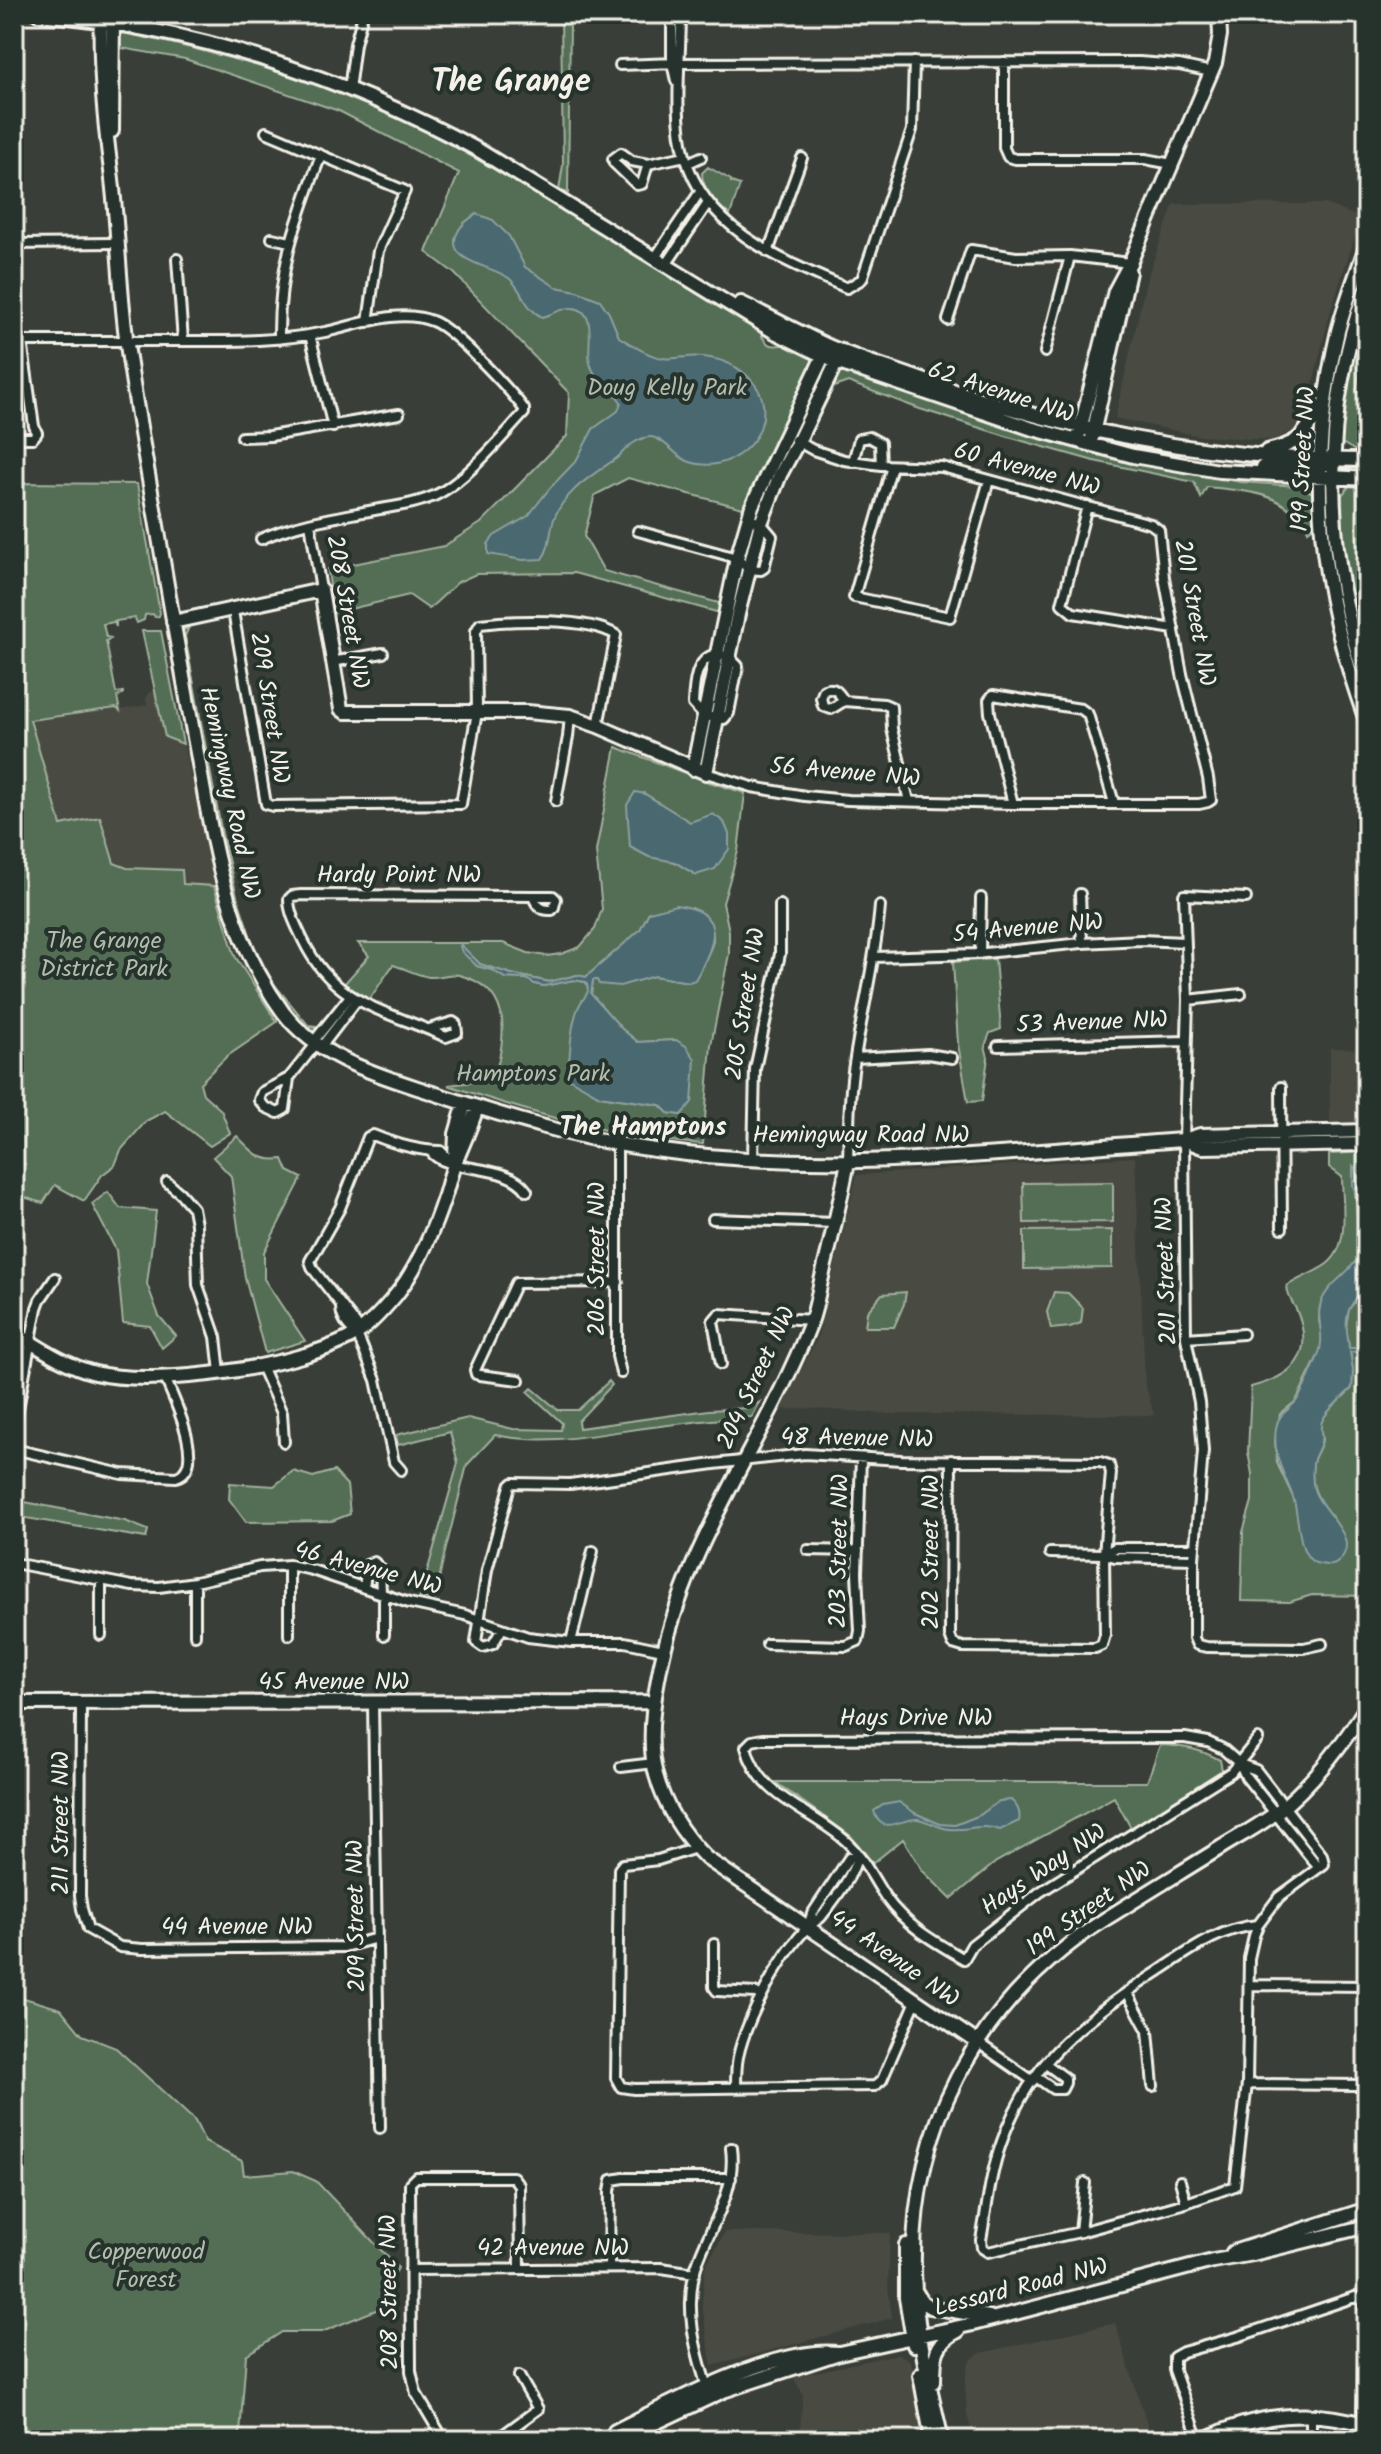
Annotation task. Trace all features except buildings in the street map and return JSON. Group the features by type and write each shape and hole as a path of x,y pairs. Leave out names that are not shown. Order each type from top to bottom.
{"street":[{"name":"62 Avenue NW","path":"38,14 107,17 349,86 411,109 654,259 826,351 1030,428 1077,441 1088,435 1253,455 1367,479"},
{"path":"349,86 363,14"},
{"path":"672,14 686,159 700,192 733,228 768,252 847,288 862,279 912,130 914,62"},
{"path":"676,63 681,14"},
{"path":"1088,435 1126,293 1130,263 1211,72 1219,41 1219,14"},
{"name":"Hemingway Road NW","path":"107,17 100,82 127,341 211,833 229,906 250,957 282,1010 300,1032 371,1071 471,1105 617,1144 688,1154 848,1162 943,1159 1184,1140 1200,1135 1367,1131"},
{"path":"1004,62 1004,148 1008,157 1150,159 1172,164"},
{"path":"620,65 1148,62 1211,72"},
{"path":"266,132 405,191 378,251 368,322"},
{"path":"648,164 645,179 637,185 613,159 621,153 632,161 648,164 701,157"},
{"path":"279,339 280,289 290,242 321,155"},
{"path":"768,252 802,158"},
{"path":"654,259 700,192"},
{"path":"666,265 708,203"},
{"path":"272,238 290,242"},
{"path":"14,244 116,243"},
{"name":"199 Street NW","path":"1367,244 1339,330 1325,404 1326,468 1341,581 1349,623 1367,683"},
{"path":"948,320 971,250 1016,257 1070,256 1130,263"},
{"path":"1045,352 1070,256"},
{"path":"177,259 183,341"},
{"name":"199 Street NW","path":"1367,286 1352,334 1342,382 1326,468 1320,525 1329,593 1344,659 1367,723"},
{"path":"14,438 33,438 37,433 18,341 224,343 310,335 388,317 410,316 442,325 522,406 524,413 483,456 433,496 411,504 310,523 261,539"},
{"path":"310,335 333,427"},
{"path":"700,771 737,558 780,475 826,351"},
{"name":"62 Avenue NW","path":"839,356 1088,435 1133,456 1219,471 1326,468 1367,460"},
{"path":"793,439 839,356"},
{"path":"1253,455 1295,442 1305,434 1325,404"},
{"path":"242,437 333,427 399,414"},
{"path":"853,462 859,439 869,437 880,443 881,465"},
{"name":"60 Avenue NW","path":"793,439 830,456 853,462 942,467 1151,524 1159,530"},
{"path":"892,466 854,597 950,617 989,480"},
{"path":"1087,506 1062,604 1073,613 1174,629"},
{"path":"722,655 748,569 755,521"},
{"name":"208 Street NW","path":"310,523 341,709"},
{"name":"201 Street NW","path":"1159,530 1164,577 1182,674 1212,795"},
{"path":"638,531 737,558 748,569"},
{"path":"173,622 321,590"},
{"name":"209 Street NW","path":"233,611 262,795 266,804 461,804 477,712"},
{"path":"477,712 476,631 480,624 519,619 556,622 607,630 616,635 598,726"},
{"path":"332,662 383,653"},
{"path":"710,717 693,704 694,692 700,662 708,656 722,655"},
{"path":"1013,804 990,713 989,700 993,695 1081,709 1088,714 1114,803"},
{"path":"844,701 891,707 892,729 909,801"},
{"name":"56 Avenue NW","path":"341,709 345,712 527,712 570,716 700,771 752,787 805,796 1013,804 1199,804 1208,802 1212,795"},
{"path":"556,801 570,716"},
{"path":"1080,894 1082,943"},
{"name":"201 Street NW","path":"1246,898 1184,895 1188,1000 1184,1140 1186,1338 1203,1434 1202,1484 1194,1559 1194,1638 1197,1645 1207,1647 1304,1648 1322,1644"},
{"name":"Hardy Point NW","path":"354,998 322,971 309,951 289,903 292,896 533,896"},
{"path":"980,954 981,898"},
{"name":"205 Street NW","path":"753,1159 755,1069 780,954 780,905"},
{"name":"204 Street NW","path":"729,1875 696,1848 671,1814 662,1795 652,1752 653,1702 676,1605 700,1546 812,1320 848,1162 850,1096 875,957 880,906"},
{"name":"54 Avenue NW","path":"875,957 980,954 1141,940 1184,942"},
{"path":"1188,1000 1241,994"},
{"path":"289,1078 285,1109 278,1113 265,1107 259,1100 262,1092 289,1078 354,998 429,1029"},
{"name":"53 Avenue NW","path":"998,1046 1187,1041"},
{"path":"855,1058 928,1054 952,1058"},
{"path":"1281,1087 1282,1228"},
{"path":"14,1332 64,1362 93,1373 129,1379 165,1378 261,1366 306,1355 357,1334 397,1294 412,1270 434,1223 454,1164 456,1134 471,1105"},
{"path":"401,1470 394,1462 376,1380 357,1334 356,1324 310,1261 340,1208 365,1141 373,1135 431,1152 439,1160 502,1174 523,1184 527,1191"},
{"name":"Hemingway Road NW","path":"1184,1140 1202,1147 1367,1144"},
{"name":"206 Street NW","path":"617,1144 617,1356 621,1373"},
{"path":"167,1182 193,1208 198,1285 216,1337 220,1372"},
{"path":"713,1219 836,1223"},
{"path":"14,1430 40,1300 55,1278"},
{"path":"519,1380 480,1375 475,1370 516,1283 618,1282"},
{"path":"721,1364 713,1321 719,1314 812,1320"},
{"path":"1186,1338 1243,1334"},
{"path":"261,1366 282,1413 284,1442"},
{"path":"14,1449 122,1474 183,1475 188,1460 186,1430 165,1378"},
{"name":"48 Avenue NW","path":"479,1620 487,1570 513,1483 570,1484 805,1454 861,1458 1100,1462 1109,1465 1111,1481 1104,1554"},
{"name":"203 Street NW","path":"767,1644 855,1644 860,1631 858,1551 861,1458"},
{"name":"202 Street NW","path":"951,1460 950,1636 953,1644 963,1647 1066,1648 1095,1648 1102,1645 1105,1635 1104,1554"},
{"path":"1104,1554 1115,1548 1195,1548"},
{"path":"808,1550 858,1551"},
{"path":"571,1642 593,1551"},
{"path":"1050,1553 1194,1559"},
{"path":"364,1588 367,1565 374,1562 380,1568 384,1635"},
{"name":"46 Avenue NW","path":"14,1563 146,1587 195,1582 260,1567 289,1565 423,1607 465,1615 528,1637 571,1642 625,1642 663,1650"},
{"path":"289,1565 289,1635"},
{"path":"101,1580 101,1635"},
{"path":"195,1582 195,1635"},
{"path":"479,1620 476,1639 483,1647 493,1644 502,1629"},
{"name":"45 Avenue NW","path":"14,1703 653,1702"},
{"name":"211 Street NW","path":"81,1703 80,1896 88,1929 98,1936"},
{"name":"209 Street NW","path":"373,1704 380,2128"},
{"name":"199 Street NW","path":"942,2440 906,2298 906,2236 935,2126 954,2082 977,2042 1032,1977 1056,1954 1104,1920 1280,1809 1331,1758 1367,1706"},
{"name":"Hays Drive NW","path":"858,1854 838,1835 767,1787 755,1772 746,1747 752,1741 1185,1738 1216,1745 1240,1764 1256,1770 1280,1809 1318,1848 1322,1866 1279,1897 1258,1925"},
{"path":"1240,1764 1258,1739"},
{"path":"621,1767 654,1763"},
{"name":"Hays Way NW","path":"858,1854 898,1912 926,1937 964,1959 972,1945 1040,1892 1224,1778 1240,1764"},
{"path":"696,1848 658,1860 623,1864 619,1869 616,2078 621,2087 875,2086 884,2076 916,2001"},
{"path":"736,2088 737,2060 761,1996 849,1858 858,1854"},
{"name":"44 Avenue NW","path":"729,1875 1034,2079"},
{"path":"1258,1925 1249,1958 1249,1985 1247,2084 1235,2186 1080,2232 992,2252 982,2248 989,2193 1001,2144 1019,2103 1034,2079 1081,2025 1211,1937 1258,1925"},
{"name":"44 Avenue NW","path":"98,1936 131,1949 207,1950 344,1947 377,1938"},
{"path":"714,1944 714,1987 717,1991 756,1993 761,1996"},
{"path":"1249,1985 1367,1986"},
{"path":"1127,1992 1148,2031 1153,2086"},
{"path":"1034,2079 1057,2090 1064,2086 1065,2078 1046,2064"},
{"path":"1247,2084 1359,2085"},
{"path":"708,2391 692,2325 691,2299 703,2249 724,2205 731,2178 731,2148"},
{"name":"208 Street NW","path":"444,2440 416,2393 411,2371 410,2183 416,2177 513,2177 519,2185 520,2268"},
{"path":"609,2267 612,2180 731,2178"},
{"path":"1180,2181 1186,2203"},
{"path":"1080,2232 1085,2183"},
{"name":"199 Street NW","path":"915,2207 916,2336 932,2440"},
{"name":"Lessard Road NW","path":"1213,2261 1236,2250 1367,2209"},
{"name":"Lessard Road NW","path":"612,2440 621,2439 708,2391 839,2353 973,2324 1213,2261 1367,2226"},
{"name":"42 Avenue NW","path":"410,2270 609,2267 668,2268 695,2273"},
{"path":"915,2290 922,2302 930,2307 996,2318"},
{"path":"1355,2297 1362,2300 1365,2311 1365,2424 1311,2415 1245,2422 1202,2440 1174,2370 1174,2357 1355,2297"},
{"path":"935,2409 935,2368 939,2345 947,2337 973,2324"},
{"path":"496,2440 538,2409 519,2376"},
{"path":"1311,2415 1311,2432"}],"shaded area":[{"path":"1174,204 1325,204 1361,218 1330,313 1305,416 1294,430 1273,440 1200,436 1115,418 1147,278"},
{"path":"156,691 165,737 183,744 213,868 214,886 183,884 114,863 61,825 30,720 147,705 150,692"},
{"path":"1330,1048 1367,1049 1367,1123 1330,1122"},
{"path":"1135,1157 1145,1383 1154,1415 893,1414 804,1408 781,1410 818,1337 857,1175"},
{"path":"725,2232 890,2233 888,2288 892,2318 712,2366 702,2305 705,2267"},
{"path":"1115,2323 1152,2440 974,2440 967,2414 965,2382 968,2365 974,2357"},
{"path":"898,2354 909,2360 913,2369 926,2440 799,2440 803,2394 793,2377"}],"green space":[{"path":"561,14 579,14 570,22 568,193 559,190 563,165"},
{"name":"Doug Kelly Park","path":"119,32 267,68 339,93 409,123 509,178 759,330 770,345 792,346 817,359 778,444 743,508 628,478 595,495 584,536 604,571 722,604 720,613 574,573 476,574 458,582 429,609 409,595 333,613 328,569 444,546 481,523 567,436 569,393 454,273 426,252 459,173 339,111 185,59 121,48"},
{"path":"708,167 740,185 730,215 707,191 702,173"},
{"path":"1357,329 1364,331 1365,341 1356,391 1366,392 1367,450 1354,450 1342,443 1340,423"},
{"path":"848,370 1180,470 1240,482 1298,486 1313,493 1315,526 1308,531 1303,521 1288,507 1267,496 1207,487 1201,498 1194,482 1094,461 1012,438 848,382 834,387 840,371"},
{"name":"The Grange District Park","path":"14,483 137,484 160,613 155,617 153,614 145,615 144,620 137,623 135,618 116,621 116,627 114,622 103,624 106,637 111,638 106,641 116,693 123,692 117,697 120,711 116,708 30,720 61,825 100,817 114,863 127,868 182,870 183,884 214,886 235,956 277,1022 226,1057 200,1083 203,1094 221,1110 230,1133 210,1146 165,1111 146,1121 121,1150 115,1165 102,1175 84,1201 55,1185 43,1203 14,1194 14,1170 25,1164 14,1155"},
{"path":"1367,483 1367,667 1351,607 1343,544 1342,495 1351,484"},
{"path":"189,627 185,636 222,834 237,896 256,953 269,978 308,1025 317,1026 315,1028 305,1025 297,1019 267,978 243,926 234,898 220,842 181,635"},
{"path":"142,631 161,631 183,744 165,737"},
{"name":"Hamptons Park","path":"616,747 745,793 738,851 723,903 729,931 729,954 711,1045 703,1144 637,1136 573,1123 448,1085 473,1082 496,1071 502,1041 501,1013 488,990 476,981 459,975 429,977 393,965 369,1000 344,984 369,956 358,943 503,943 546,956 580,947 595,929 602,909 596,851","holes":["645,794 690,822 696,875 675,862","692,908 704,917 713,934 709,952 689,982 654,976 593,980 591,994 638,1042 676,1040 689,1069 692,1087 688,1105 681,1115 668,1113 660,1105 600,1096 571,1079 568,1063 588,995 586,982 573,980 544,986 527,979 505,978 477,966 460,946 480,964 511,974 550,982 577,975 586,977 640,930 649,912"]},
{"path":"995,959 1001,1029 990,1033 985,1046 988,1057 982,1101 968,1102 958,1044 953,962"},
{"path":"237,1136 262,1157 283,1159 288,1171 302,1178 264,1252 264,1279 305,1341 265,1353 245,1278 231,1176 213,1157"},
{"path":"1367,1152 1367,1348 1349,1349 1346,1326 1349,1309 1362,1293 1359,1191 1353,1167 1358,1264 1355,1262 1320,1306 1323,1338 1320,1352 1296,1401 1280,1414 1275,1441 1277,1463 1294,1499 1304,1550 1334,1519 1320,1501 1312,1480 1314,1460 1322,1442 1321,1423 1352,1388 1350,1351 1367,1351 1367,1596 1312,1595 1289,1602 1241,1601 1243,1532 1252,1501 1248,1452 1251,1387 1279,1377 1297,1361 1302,1351 1302,1325 1287,1286 1327,1264 1339,1246 1344,1224 1342,1177 1329,1167 1329,1154"},
{"path":"1113,1182 1113,1222 1024,1223 1023,1183"},
{"path":"108,1192 120,1208 156,1211 147,1284 159,1316 176,1336 162,1348 150,1326 123,1323 116,1250 92,1204"},
{"path":"1112,1230 1112,1268 1024,1269 1024,1231"},
{"path":"906,1292 894,1327 865,1327 867,1312 882,1294"},
{"path":"1054,1292 1068,1293 1083,1308 1081,1323 1051,1329 1047,1312"},
{"path":"609,1381 612,1385 578,1421 579,1428 709,1410 748,1408 760,1402 752,1417 559,1439 495,1435 467,1465 435,1600 420,1597 458,1463 450,1432 398,1445 396,1435 468,1418 513,1429 561,1430 562,1423 528,1392 532,1388 558,1410 578,1410"},
{"path":"293,1471 313,1477 334,1471 347,1485 350,1514 332,1521 246,1522 229,1499 230,1483 274,1486"},
{"path":"14,1500 125,1521 148,1530 146,1538 14,1516"},
{"path":"1160,1745 1205,1753 1220,1760 1222,1770 1131,1828 1114,1797 996,1862 951,1899 923,1871 903,1839 873,1863 851,1836 775,1782 1147,1782"},
{"name":"Copperwood Forest","path":"14,1995 61,2009 82,2035 116,2048 195,2121 205,2142 242,2161 244,2175 293,2171 316,2181 398,2268 376,2310 322,2332 282,2332 246,2355 240,2434 233,2440 14,2440"}],"water":[{"path":"477,214 493,220 509,236 525,267 556,287 600,300 619,337 635,347 666,359 699,357 718,360 743,373 755,385 762,399 763,414 754,440 732,459 704,465 685,460 655,438 640,440 564,501 554,519 542,559 523,560 488,554 488,544 494,536 528,516 576,461 593,429 618,411 621,402 592,370 586,315 569,308 542,317 536,314 510,279 474,263 459,252 455,245 456,236 464,223"},
{"path":"635,792 645,794 690,822 713,814 724,822 729,834 729,849 715,869 696,875 675,862 649,857 630,847 627,805"},
{"path":"676,905 693,909 711,923 712,943 695,980 689,982 654,976 620,986 599,984 593,980 591,994 638,1042 676,1040 686,1046 695,1059 692,1102 681,1115 668,1113 660,1105 600,1096 570,1079 572,1030 577,1011 588,992 586,982 573,980 544,986 526,979 505,978 477,966 460,946 480,964 511,974 549,982 577,975 586,977 640,930 649,912"},
{"path":"1355,1167 1362,1244 1360,1265 1366,1269 1366,1277 1363,1288 1352,1304 1347,1329 1349,1348 1367,1348 1367,1351 1350,1352 1352,1388 1323,1419 1321,1442 1313,1462 1314,1489 1338,1525 1346,1544 1345,1553 1338,1562 1327,1565 1312,1561 1303,1546 1293,1497 1280,1464 1275,1438 1279,1419 1297,1400 1318,1356 1321,1340 1319,1312 1323,1298 1355,1262 1358,1263 1358,1207 1353,1186"},
{"path":"1011,1800 1018,1809 1019,1821 1000,1830 986,1827 949,1829 918,1819 887,1825 877,1819 874,1811 883,1805 899,1802 940,1824 955,1825 980,1815 999,1801"}],"district":[{"name":"The Grange","path":"511,82"},
{"name":"The Hamptons","path":"643,1128"}]}
